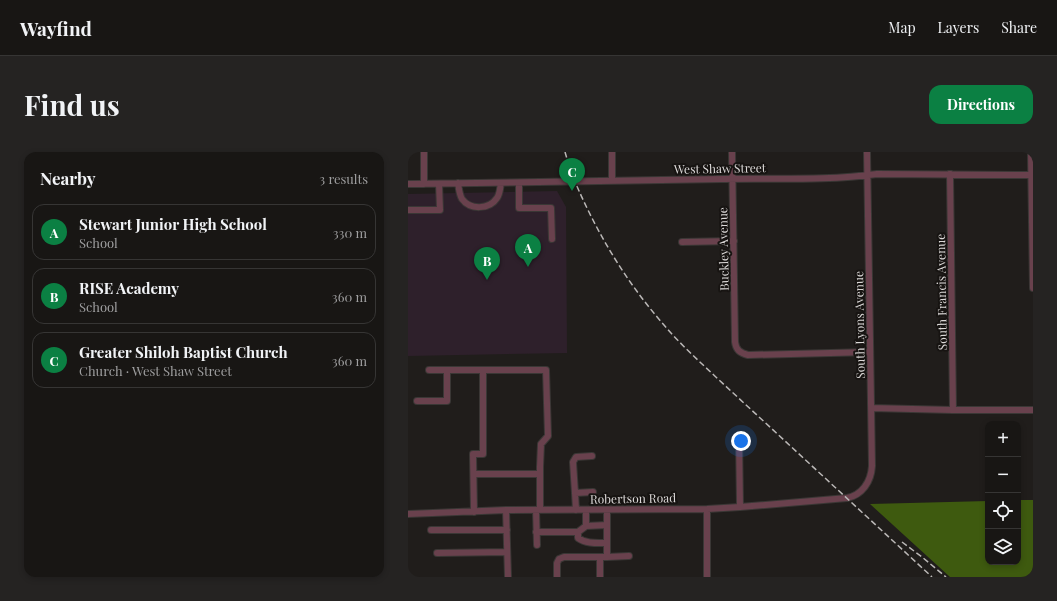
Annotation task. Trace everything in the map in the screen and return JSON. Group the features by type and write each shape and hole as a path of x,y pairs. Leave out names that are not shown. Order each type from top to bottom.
{"street":[{"path":"424,152 424,184"},
{"path":"612,152 612,181"},
{"name":"Buckley Avenue","path":"732,152 734,342 738,351 748,355 870,352"},
{"name":"South Lyons Avenue","path":"858,494 867,484 872,472 867,152"},
{"path":"1031,152 1033,288"},
{"name":"West Shaw Street","path":"408,184 806,179 858,177 877,174 1032,175"},
{"name":"South Francis Avenue","path":"950,174 953,410"},
{"path":"458,183 459,194 462,199 473,207 487,206 493,203 498,197 501,183"},
{"path":"519,183 519,208 551,208 552,240"},
{"path":"408,210 440,210 439,184"},
{"path":"682,242 734,241"},
{"path":"429,370 546,370 548,436 542,444 536,532 537,545"},
{"path":"417,401 447,401 447,370"},
{"path":"474,512 473,454 483,454 483,370"},
{"path":"871,408 1033,410"},
{"path":"739,437 740,507"},
{"path":"576,510 573,462 576,457 592,456"},
{"path":"474,474 540,474"},
{"path":"575,493 593,492"},
{"name":"Robertson Road","path":"408,514 506,510 707,509 847,498 858,494"},
{"path":"707,509 707,577"},
{"path":"506,510 508,577"},
{"path":"586,510 586,526"},
{"path":"606,557 607,510"},
{"path":"536,532 578,532 586,526 607,525"},
{"path":"431,530 507,530"},
{"path":"578,532 578,538 580,540 592,543 606,543"},
{"path":"437,553 507,552"},
{"path":"557,577 557,563 559,559 564,557 629,556"},
{"path":"600,557 600,577"}],"shaded area":[{"path":"557,191 566,207 567,353 408,356 408,194"}],"green space":[{"path":"1021,500 1033,500 1033,577 950,577 870,504 985,501 985,565 1021,565"}],"railway":[{"path":"565,152 574,180 594,222 614,258 650,309 683,346 932,577"},
{"path":"902,542 946,577"}],"place":[{"name":"Greater Shiloh Baptist Church","path":"572,191"},
{"name":"Stewart Junior High School","path":"528,267"},
{"name":"RISE Academy","path":"487,280"}]}
